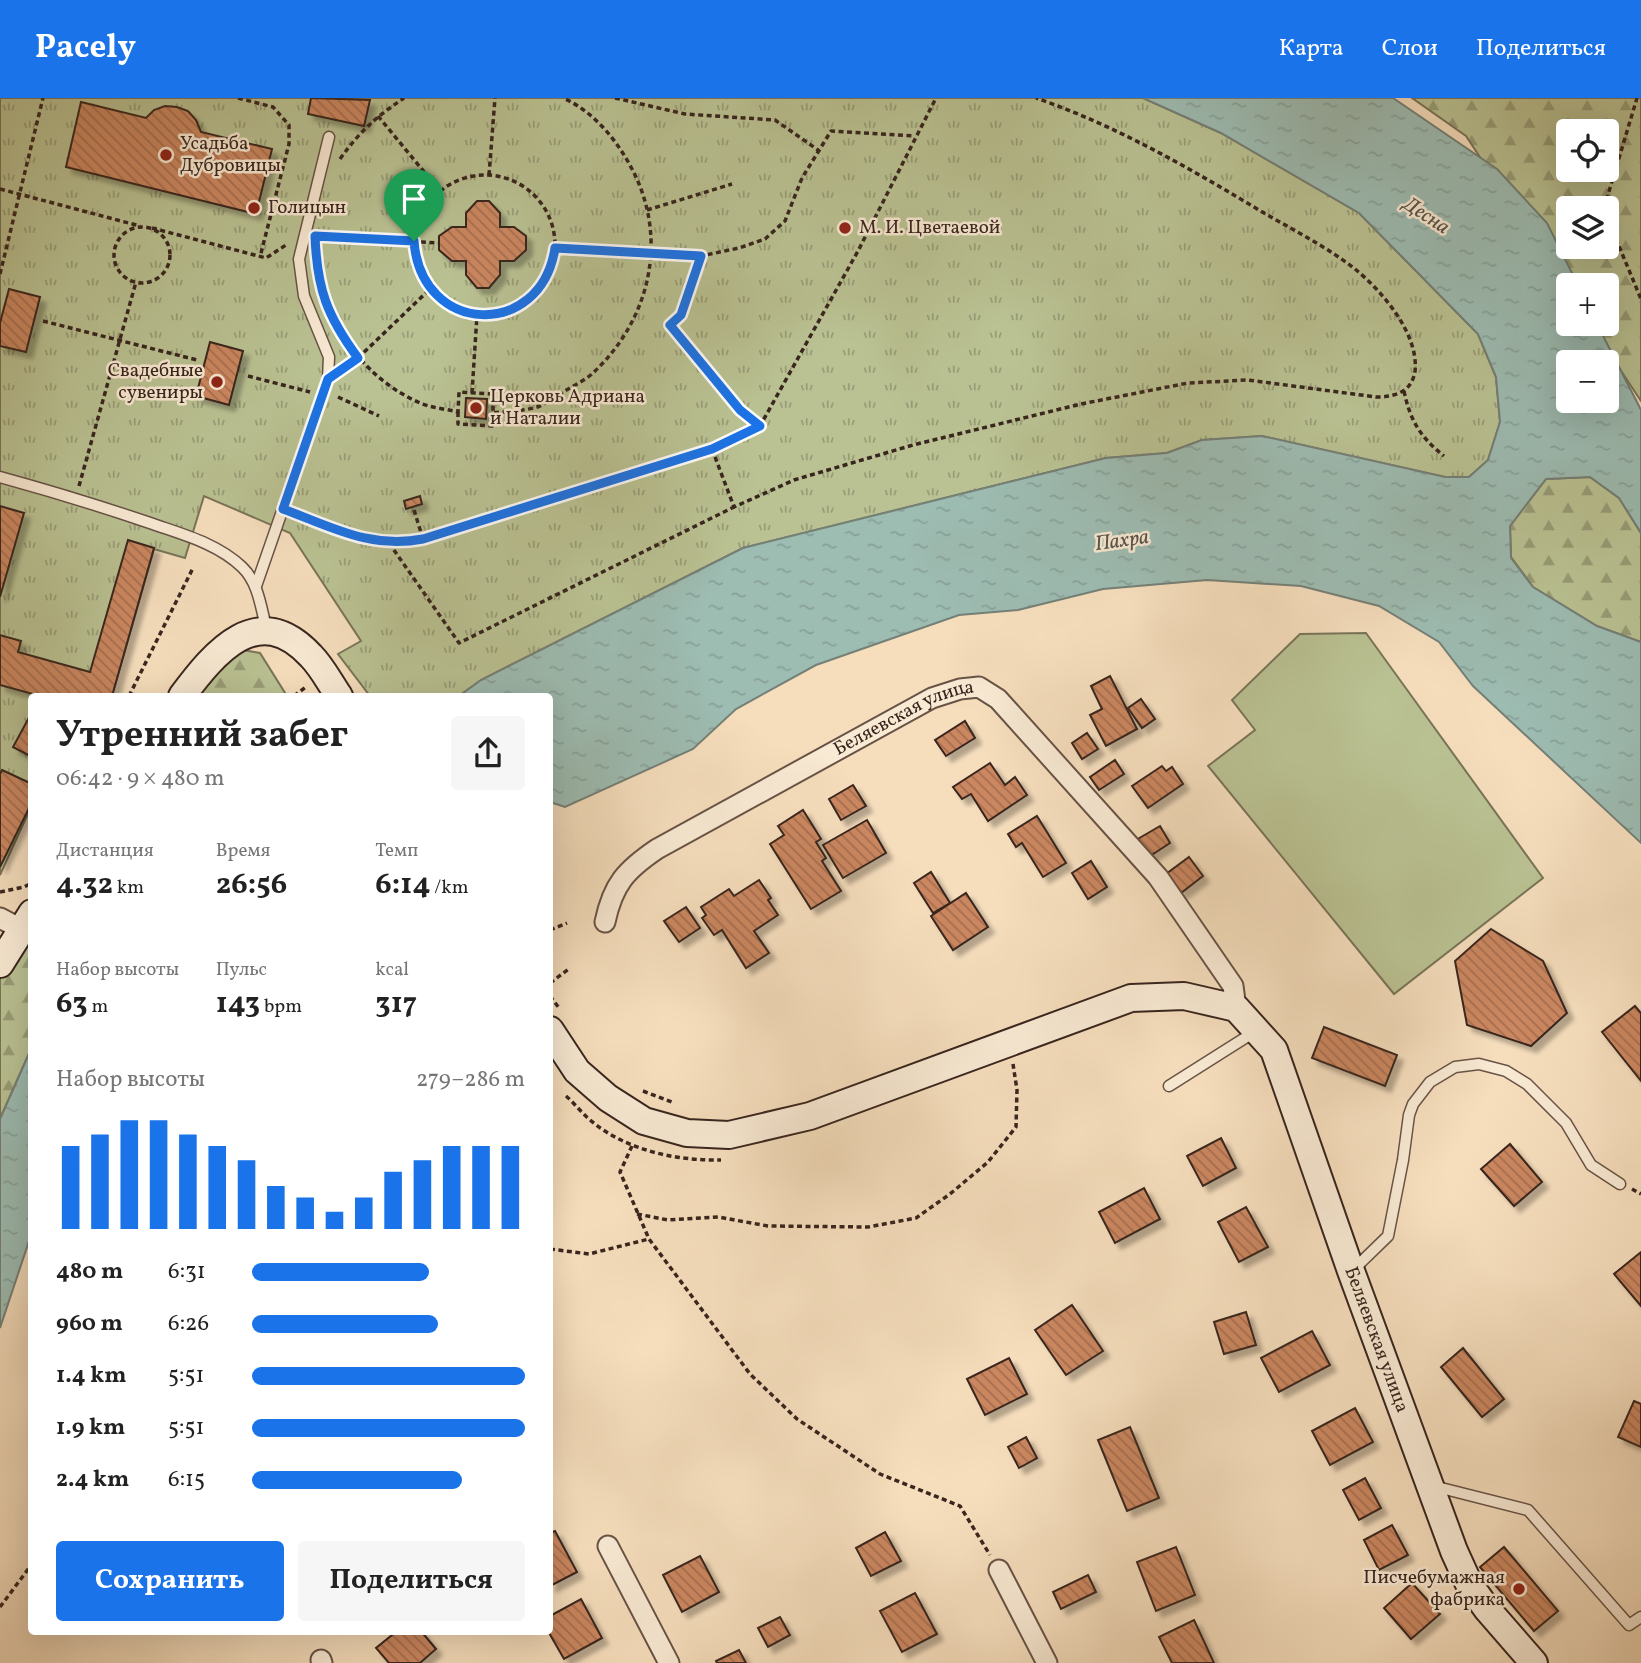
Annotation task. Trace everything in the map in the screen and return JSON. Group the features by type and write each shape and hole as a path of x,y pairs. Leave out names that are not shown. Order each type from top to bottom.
{"main road":[{"path":"184,693 224,647 241,636 267,631 290,638 315,673 336,693"},
{"path":"0,964 17,920"},
{"path":"558,1024 577,1071 608,1098 644,1121 687,1133 729,1135 810,1116 1131,998 1184,996 1236,1008"},
{"name":"Беляевская улица","path":"1236,1008 1274,1050 1351,1271 1454,1551 1469,1584 1534,1663"}],"street":[{"name":"Беляевская улица","path":"605,922 608,904 625,873 657,849 932,698 960,689 979,687 998,699 1158,877 1233,986 1236,1008"},
{"path":"608,1546 669,1663"},
{"path":"999,1570 1047,1663"}],"lane":[{"path":"256,586 328,379 329,357 304,296 299,259 329,138"},
{"path":"0,477 76,498 191,537 220,550 243,568 256,586 267,631"},
{"path":"1169,1086 1256,1031"},
{"path":"1351,1271 1388,1236 1413,1104 1430,1082 1455,1068 1479,1064 1506,1071 1527,1084 1566,1123 1591,1165 1620,1184"},
{"path":"1441,1488 1528,1510 1629,1625 1641,1616"}],"path":[{"path":"0,274 43,98"},
{"path":"238,98 273,107 289,125 289,144 260,257"},
{"path":"335,165 356,136 404,98"},
{"path":"489,175 495,98"},
{"path":"493,413 539,406 593,374 622,342 642,302 653,254 647,210 640,185 623,151 598,122 563,98"},
{"path":"615,98 685,114 775,120 818,150"},
{"path":"388,542 459,643 794,480 913,445 1081,404 1188,383 1248,380 1376,397 1392,397 1404,391 1414,377 1416,361 1410,335 1395,312 1356,271 1327,250 1186,166 1073,111 1036,98"},
{"path":"1608,196 1637,98"},
{"path":"283,509 362,539 388,542 423,539 712,449 760,426 858,251 933,99"},
{"path":"378,116 440,190"},
{"path":"555,248 701,256 739,248 765,239 785,221 802,178 831,131 915,136"},
{"path":"489,175 506,178 523,186 537,198 550,221 555,248 552,264 536,293 508,311 477,315 443,301 430,289 421,274 414,241 418,222 427,205 440,190 471,176 489,175"},
{"path":"647,210 732,184"},
{"path":"0,189 266,258"},
{"path":"144,226 126,231 115,246 115,265 127,279 136,282 154,280 167,267 170,249 166,240 152,229"},
{"path":"316,247 315,236 439,243"},
{"path":"1619,246 1641,299"},
{"path":"701,256 681,315 670,325 740,410 760,426"},
{"path":"319,278 324,300 338,331 358,358 381,380 421,403 458,412"},
{"path":"76,498 136,282"},
{"path":"328,379 358,358 430,289"},
{"path":"472,393 477,315"},
{"path":"43,321 197,360"},
{"path":"1404,391 1409,416 1431,446 1444,456"},
{"path":"459,392 472,393 493,394 492,426 458,424 459,392"},
{"path":"712,449 734,508"},
{"path":"414,510 423,539"},
{"path":"130,693 193,568"},
{"path":"297,693 315,673"},
{"path":"0,892 28,885"},
{"path":"553,929 568,923"},
{"path":"553,981 570,968"},
{"path":"553,1006 558,1024"},
{"path":"637,1214 668,1220 718,1217 768,1226 868,1227 916,1218 988,1162 1016,1127 1017,1090 1012,1058"},
{"path":"636,1087 679,1105"},
{"path":"632,1146 620,1172 649,1239 750,1374 797,1419 880,1474 960,1506 999,1570"},
{"path":"553,1249 589,1254 649,1239"},
{"path":"0,1607 28,1569"}],"green space":[{"name":"Усадьба Дубровицы","path":"0,98 1143,98 1221,133 1359,213 1478,334 1496,377 1500,422 1488,460 1469,477 1445,477 1262,436 1202,440 1167,453 1106,458 743,548 481,680 463,693 368,693 338,654 361,641 290,533 204,496 185,558 154,549 113,693 28,693 28,814 0,875"},
{"path":"1412,98 1641,98 1641,401 1619,368 1619,350 1607,350 1598,336 1619,336 1619,273 1556,273 1466,136"},
{"path":"1590,477 1619,498 1641,533 1641,642 1597,626 1533,587 1511,557 1510,526 1546,479"},
{"path":"1366,633 1543,878 1394,994 1208,766 1255,730 1232,700 1300,634"},
{"path":"224,647 260,653 285,693 185,693"},
{"path":"28,918 28,1056 0,1119 0,964"}],"water":[{"path":"1143,98 1393,98 1497,169 1547,223 1556,241 1556,259 1565,259 1572,273 1556,273 1556,336 1603,336 1610,350 1556,350 1556,413 1619,413 1619,367 1641,410 1641,533 1619,498 1590,477 1546,479 1510,526 1511,558 1533,587 1597,626 1641,642 1641,843 1473,686 1439,642 1379,606 1301,586 1207,580 1103,589 1018,610 959,615 816,665 736,709 693,749 565,807 553,803 553,693 463,693 481,680 743,548 1106,458 1167,453 1202,440 1262,436 1445,477 1469,477 1488,460 1500,422 1496,377 1478,334 1359,213 1221,133"},
{"path":"28,1056 28,1244 0,1328 0,1119"}],"building":[{"path":"311,98 370,100 364,126 308,114"},
{"path":"81,102 146,118 154,110 165,106 177,107 188,111 201,132 272,149 256,214 66,167"},
{"path":"477,201 489,201 500,213 500,227 514,227 526,236 526,250 514,261 500,261 500,275 489,288 477,288 466,275 466,261 452,261 439,250 439,236 452,227 466,227 466,213"},
{"path":"9,289 40,297 26,352 0,346 0,323"},
{"name":"Свадебные сувениры","path":"210,342 243,351 229,405 196,396"},
{"name":"Церковь Адриана и Наталии","path":"466,398 487,399 486,419 465,417"},
{"path":"420,496 422,504 406,509 404,501"},
{"path":"0,506 24,513 0,597"},
{"path":"128,540 154,548 113,693 29,693 0,685 0,635 21,641 18,652 90,672"},
{"path":"1110,676 1137,729 1106,746 1090,715 1102,709 1091,686"},
{"path":"1141,699 1155,719 1142,728 1128,708"},
{"path":"28,719 28,755 13,747"},
{"path":"965,721 975,738 946,756 935,740"},
{"path":"1087,733 1098,749 1082,759 1072,743"},
{"path":"1115,760 1124,774 1099,790 1090,777"},
{"path":"990,763 1005,785 1015,777 1027,795 988,821 971,794 962,799 953,787"},
{"path":"1162,766 1166,771 1172,767 1183,784 1148,808 1132,786"},
{"path":"2,770 28,782 28,810 0,867"},
{"path":"853,785 866,806 841,820 829,799"},
{"path":"803,810 821,839 816,842 826,858 822,861 841,891 811,909 770,844 784,835 778,826"},
{"path":"1037,816 1066,863 1043,877 1022,843 1016,847 1008,834"},
{"path":"867,820 886,853 843,878 823,845"},
{"path":"1160,826 1170,843 1147,858 1136,840"},
{"path":"1189,857 1203,876 1181,893 1166,874"},
{"path":"1091,861 1107,887 1088,899 1072,873"},
{"path":"931,872 950,903 933,913 914,883"},
{"path":"759,880 778,915 754,931 769,953 746,968 722,930 714,935 702,918 706,915 701,907 729,889 734,896"},
{"path":"966,893 988,927 953,950 931,916"},
{"path":"686,907 700,928 679,942 664,921"},
{"path":"1491,929 1543,961 1567,1013 1531,1046 1467,1025 1455,961"},
{"path":"1635,1006 1641,1013 1641,1081 1602,1032"},
{"path":"1324,1027 1397,1055 1385,1086 1312,1058"},
{"path":"1221,1138 1236,1168 1203,1186 1187,1156"},
{"path":"1510,1144 1542,1182 1514,1206 1481,1169"},
{"path":"1144,1188 1160,1219 1115,1243 1099,1212"},
{"path":"1246,1207 1268,1247 1239,1262 1218,1222"},
{"path":"1641,1252 1641,1306 1614,1274"},
{"path":"1072,1305 1103,1351 1066,1375 1035,1330"},
{"path":"1246,1312 1256,1345 1224,1354 1214,1322"},
{"path":"1312,1331 1330,1365 1279,1392 1261,1358"},
{"path":"1463,1348 1504,1399 1482,1417 1441,1367"},
{"path":"1009,1358 1027,1394 985,1415 967,1379"},
{"path":"1634,1401 1641,1404 1641,1447 1618,1437"},
{"path":"1355,1408 1373,1442 1330,1465 1312,1431"},
{"path":"1130,1427 1159,1498 1127,1511 1098,1440"},
{"path":"1026,1437 1037,1458 1019,1468 1008,1447"},
{"path":"1365,1478 1381,1508 1359,1520 1343,1490"},
{"path":"1392,1525 1408,1555 1379,1570 1364,1540"},
{"path":"555,1531 577,1572 553,1584"},
{"path":"885,1532 901,1561 871,1576 856,1548"},
{"path":"1176,1547 1195,1595 1156,1611 1137,1562"},
{"name":"Писчебумажная фабрика","path":"1504,1547 1558,1611 1534,1631 1480,1567"},
{"path":"700,1556 719,1592 682,1612 663,1575"},
{"path":"1088,1575 1096,1592 1061,1609 1053,1592"},
{"path":"1412,1583 1440,1614 1411,1639 1384,1608"},
{"path":"915,1593 937,1634 902,1652 880,1611"},
{"path":"581,1599 602,1638 564,1659 550,1635 553,1635 553,1614"},
{"path":"780,1617 790,1635 768,1647 758,1628"},
{"path":"1194,1620 1214,1663 1172,1663 1159,1637"},
{"path":"392,1635 424,1635 436,1649 420,1663 389,1663 376,1648"},
{"path":"739,1650 746,1663 717,1663 716,1661"}],"place":[{"name":"Усадьба Дубровицы","path":"166,155"},
{"name":"Голицын","path":"254,208"},
{"name":"М. И. Цветаевой","path":"845,228"},
{"name":"Свадебные сувениры","path":"217,382"},
{"name":"Церковь Адриана и Наталии","path":"476,408"},
{"name":"Писчебумажная фабрика","path":"1519,1589"}],"route":[{"path":"315,236 414,241 421,274 430,289 443,301 477,315 508,311 536,293 552,264 555,248 701,256 681,315 670,325 740,410 760,426 712,449 423,539 381,542 362,539 283,509 328,379 358,358 338,331 324,300 316,267 315,236"}],"water label":[{"name":"Десна","path":"1426,216"},
{"name":"Пахра","path":"1122,541"}]}
